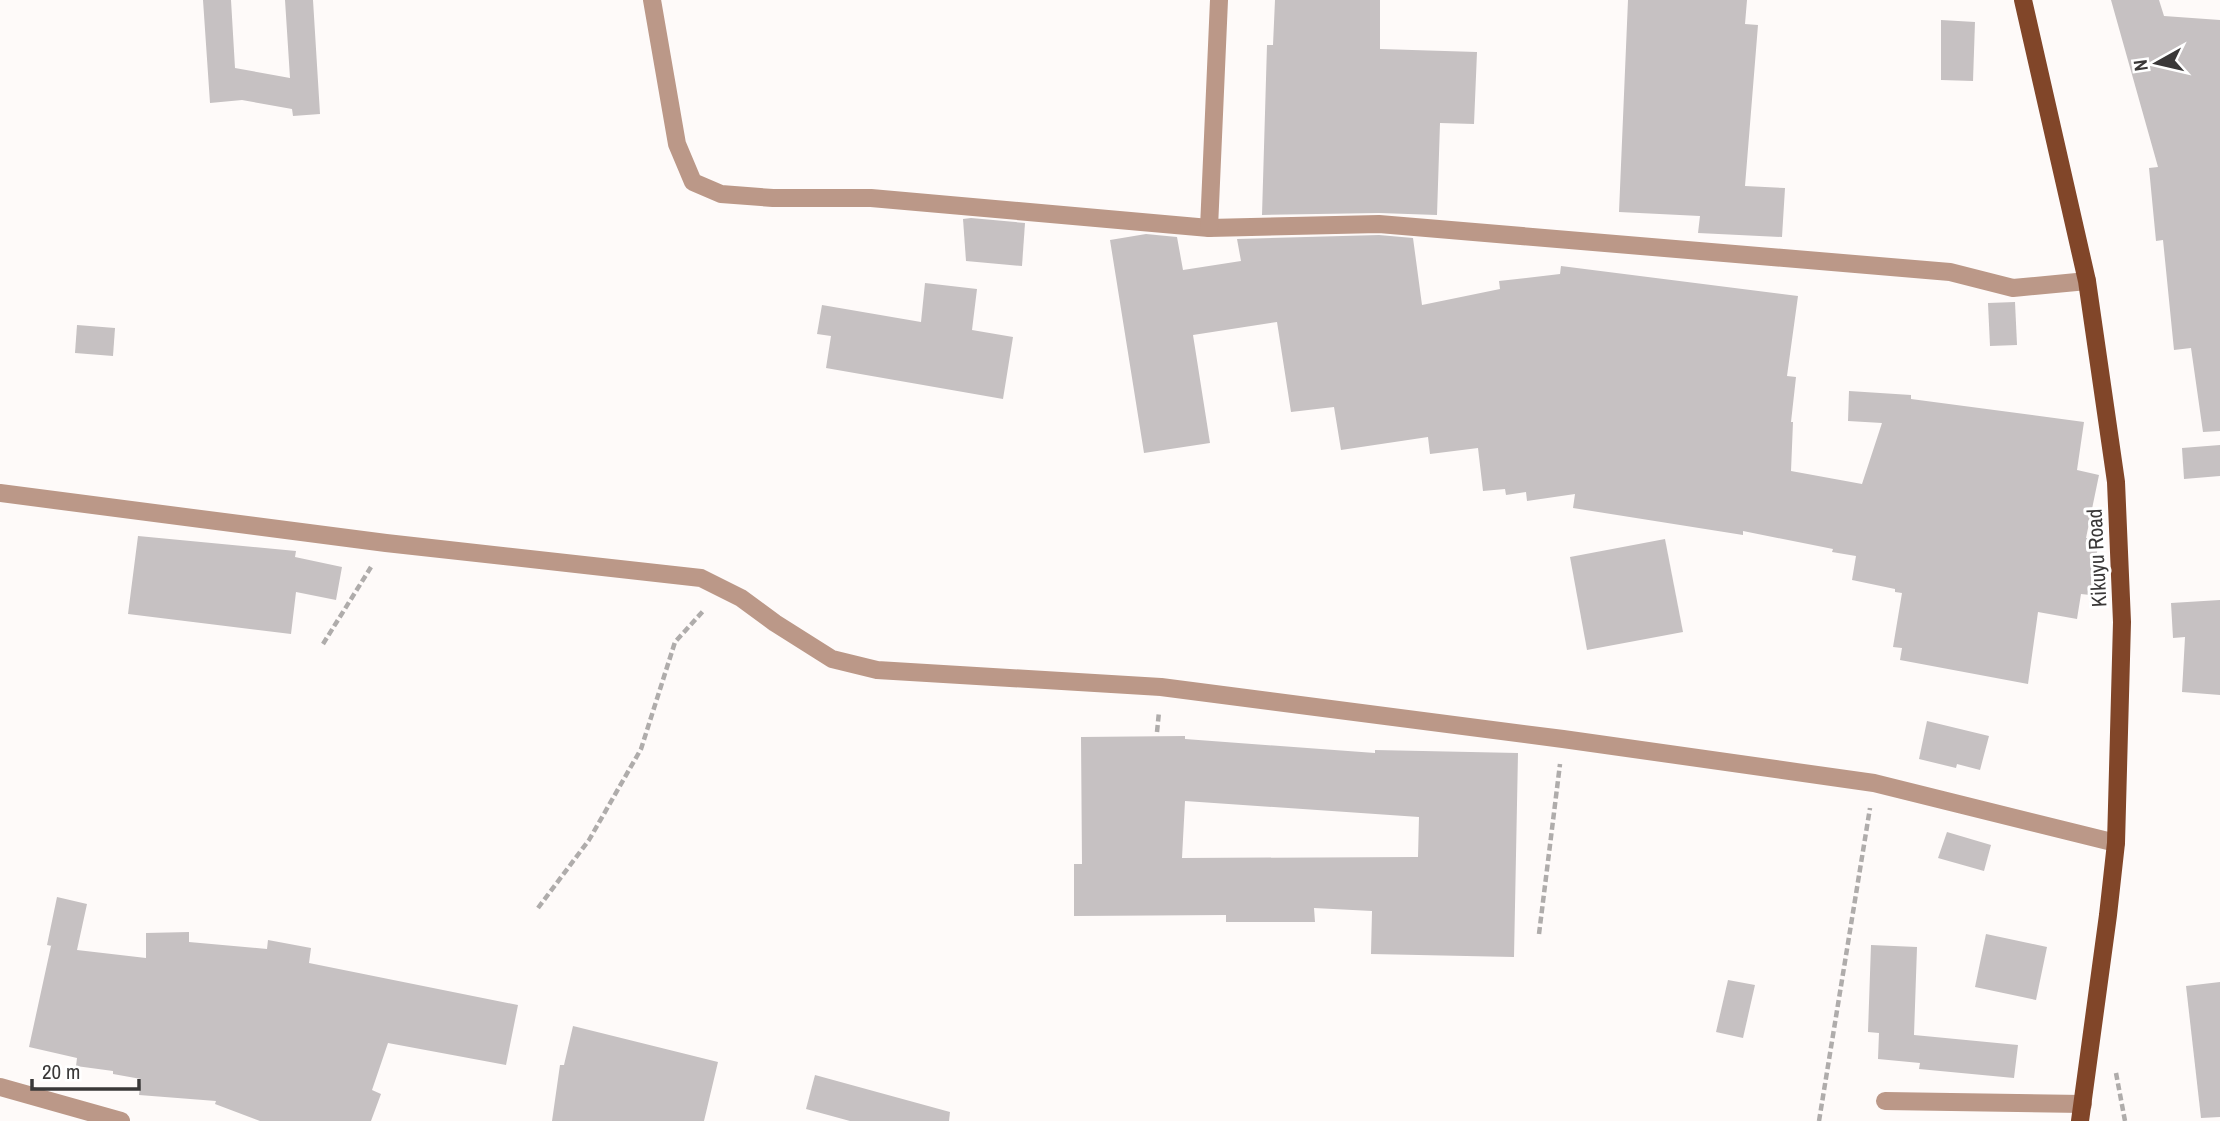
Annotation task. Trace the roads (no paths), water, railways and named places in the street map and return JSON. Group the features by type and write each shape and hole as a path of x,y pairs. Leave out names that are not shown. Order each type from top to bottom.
{"main road":[{"name":"Kikuyu Road","path":"2023,0 2087,281 2116,495 2122,622 2116,843 2082,1112"}],"street":[{"path":"652,0 677,144 693,182 721,194 774,198 871,198 1209,228 1379,224 1950,272 2013,288 2087,281"},
{"path":"1209,228 1219,0"},
{"path":"0,493 386,543 701,578 741,598 832,659 877,670 1161,687 1563,739 1874,783 2116,843"},
{"path":"0,1087 121,1121"},
{"path":"1885,1101 2082,1112"}]}
